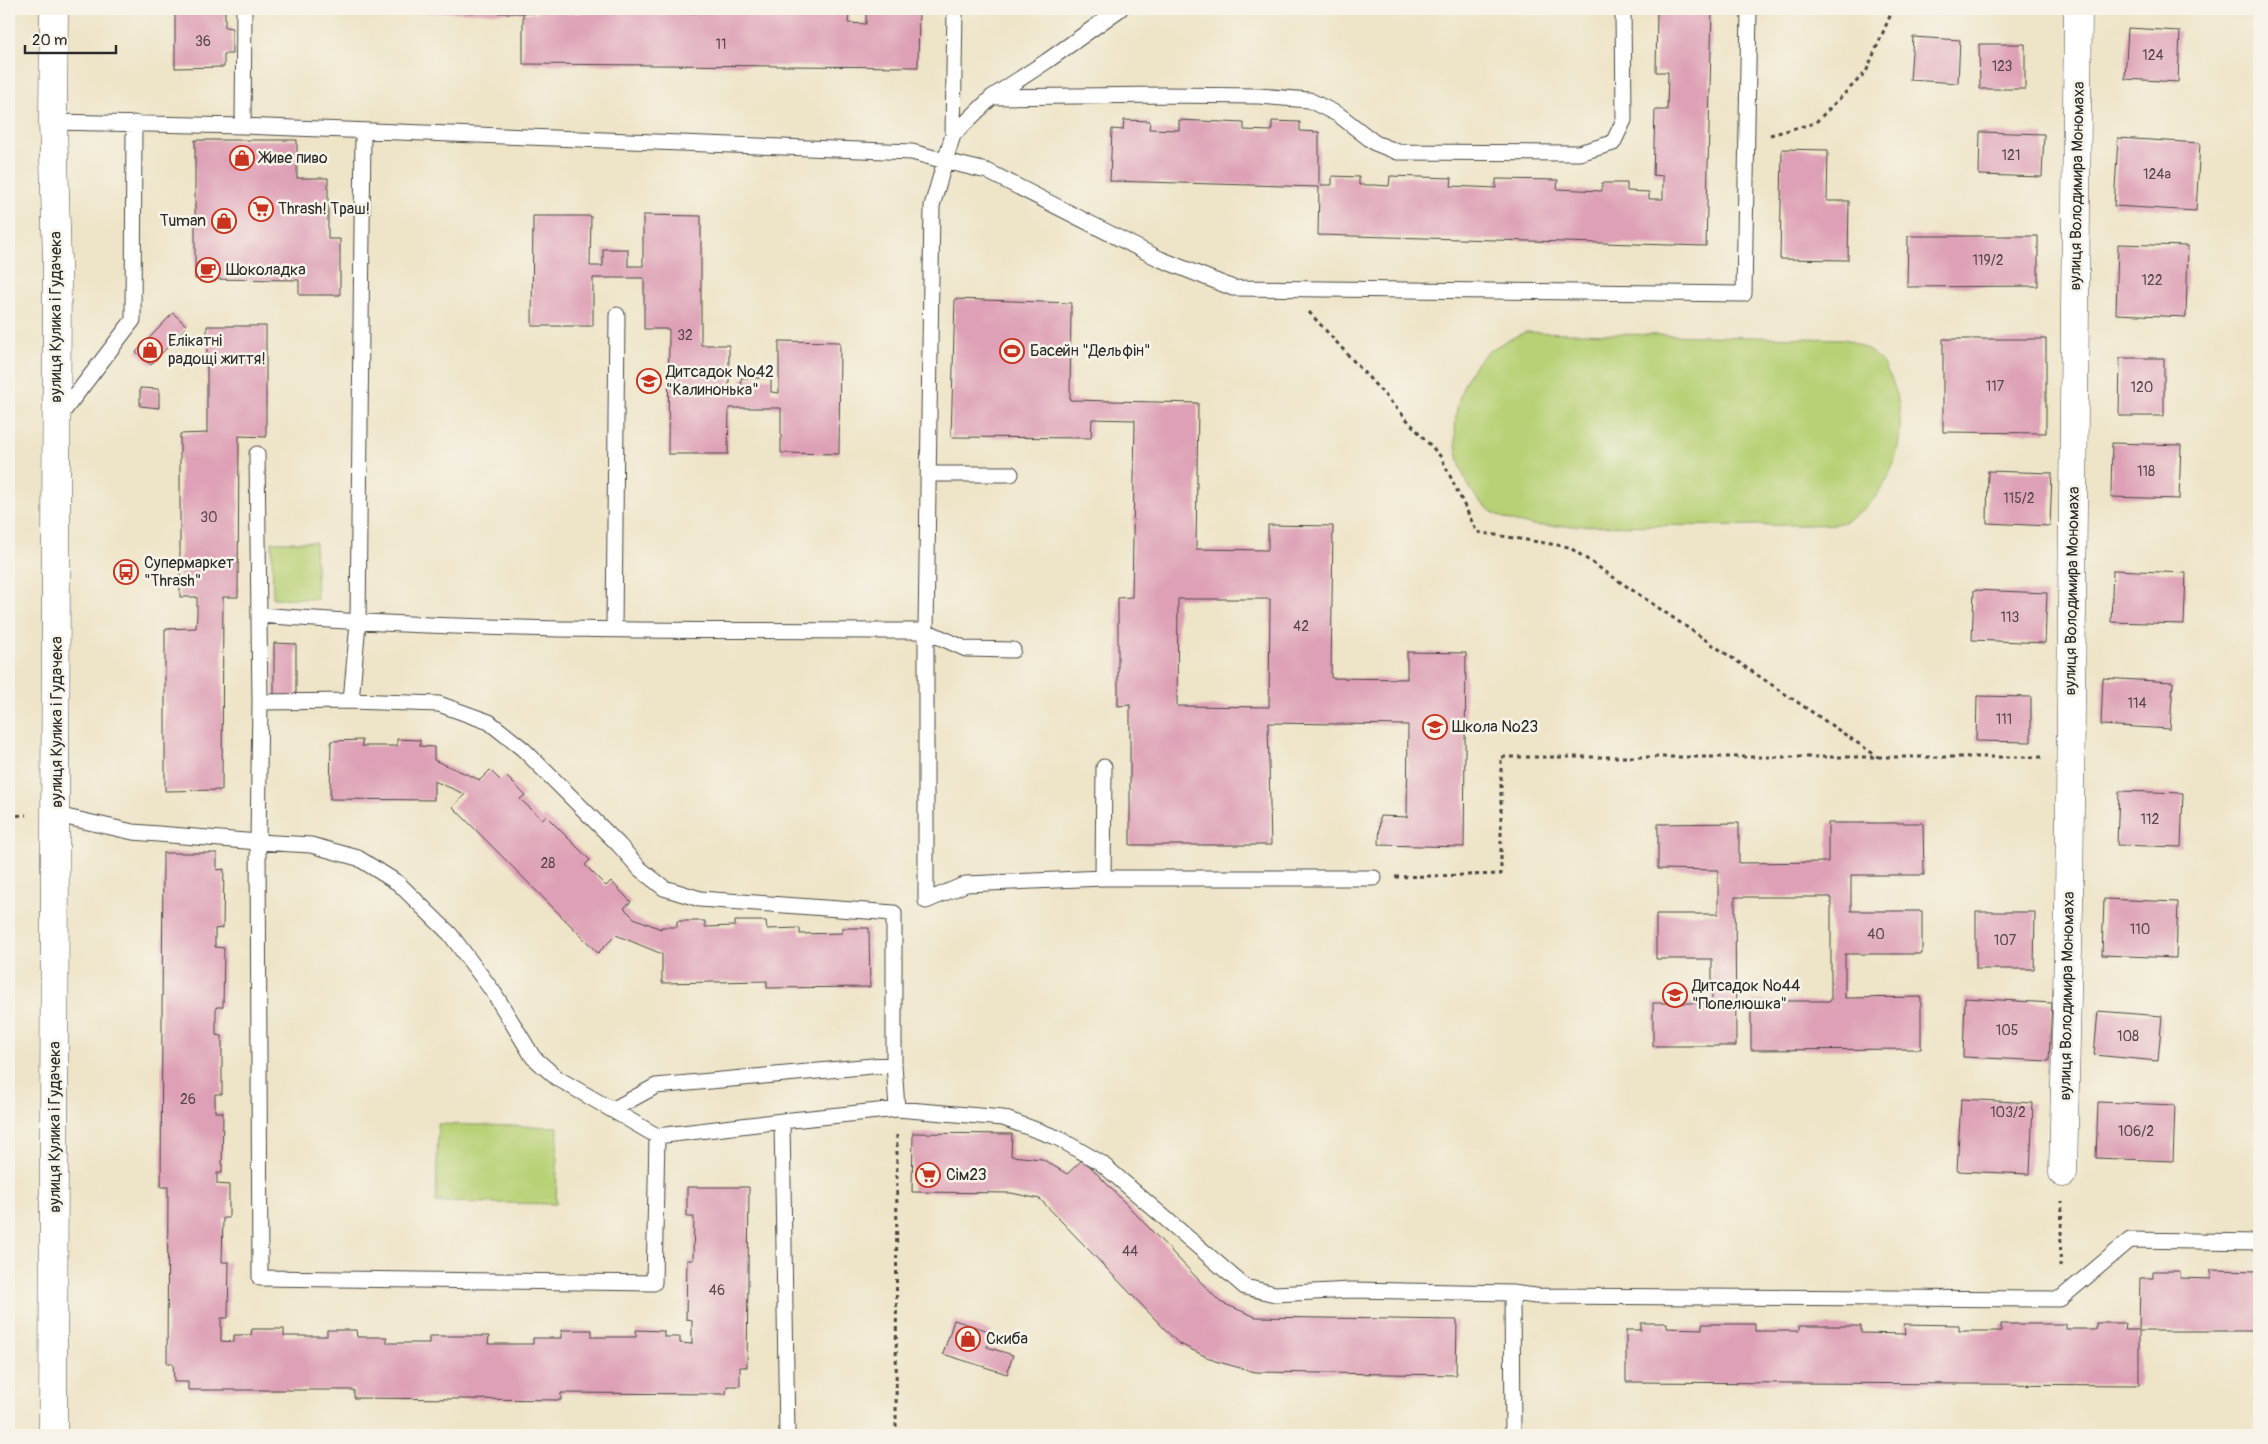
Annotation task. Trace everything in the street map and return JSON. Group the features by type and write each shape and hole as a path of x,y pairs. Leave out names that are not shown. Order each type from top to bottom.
{"main road":[{"name":"вулиця Кулика і Гудачека","path":"53,1435 57,815 57,263 53,122 54,9"},
{"name":"вулиця Володимира Мономаха","path":"2063,1183 2070,757 2078,9"}],"lane":[{"path":"243,126 244,9"},
{"path":"954,9 953,135 932,206 926,631 926,901 966,884 1103,878 1374,878"},
{"path":"953,135 992,97 1120,9"},
{"path":"992,97 1174,95 1258,96 1310,100 1339,115 1375,143 1398,152 1579,153 1613,143 1624,120 1623,9"},
{"path":"53,122 243,126 912,152 945,162 988,171 1160,258 1234,288 1744,294 1749,9"},
{"path":"56,420 133,320 134,123"},
{"path":"351,701 358,623 362,131"},
{"path":"614,629 617,315"},
{"path":"257,454 260,615 258,842 260,1278 654,1283 657,1136"},
{"path":"928,474 1011,474"},
{"path":"260,615 358,623 614,629 926,631 966,649 1013,650"},
{"path":"260,702 351,701 439,704 489,722 523,749 640,869 664,888 700,899 894,913 894,1064 897,1109"},
{"path":"1103,878 1104,767"},
{"path":"57,815 133,832 312,845 358,858 398,883 450,934 494,993 533,1057 557,1078 657,1136 897,1109 1003,1118 1058,1138 1101,1163 1245,1287 1275,1294 1351,1290 1512,1293 1536,1296 2060,1299 2130,1240 2259,1242"},
{"path":"612,1110 656,1086 894,1064"},
{"path":"782,1121 787,1435"},
{"path":"1512,1293 1513,1435"}],"path":[{"path":"1746,142 1815,123 1866,72 1893,9"},
{"path":"1289,289 1441,457 1477,532 1569,547 1879,757"},
{"path":"1374,878 1501,874 1501,758 2070,757"},
{"path":"896,1435 897,1109"},
{"path":"2060,1299 2063,1183"},
{"path":"2060,1299 2063,1183"}],"green space":[{"path":"1525,332 1845,339 1875,355 1883,364 1893,383 1899,405 1900,428 1897,450 1890,472 1879,492 1864,508 1842,523 1808,525 1537,526 1504,518 1487,508 1473,493 1464,475 1458,455 1455,434 1457,412 1461,391 1470,373 1482,357 1497,346"},
{"path":"272,542 315,542 317,599 273,598"},
{"path":"438,1124 558,1127 556,1204 436,1202"}],"building":[{"path":"175,9 225,9 225,27 232,28 232,54 224,54 224,67 175,68"},
{"path":"317,9 523,9 523,13 317,12"},
{"path":"537,9 565,9 565,13 595,13 595,9 655,9 655,13 696,13 697,9 761,9 761,14 804,14 804,9 832,9 832,14 849,14 848,23 866,24 866,9 919,9 918,67 523,64 523,13 537,13"},
{"path":"1712,9 1706,246 1318,235 1319,187 1110,181 1112,129 1123,130 1124,120 1150,121 1149,129 1179,130 1179,120 1244,123 1244,130 1272,131 1272,121 1300,122 1300,131 1319,132 1319,185 1332,185 1332,176 1359,177 1359,185 1389,186 1390,176 1452,178 1451,186 1496,188 1496,179 1558,180 1557,189 1602,191 1602,183 1627,183 1627,191 1649,192 1649,199 1663,199 1663,176 1653,175 1655,110 1667,110 1668,72 1656,72 1657,10"},
{"path":"2128,28 2180,31 2178,82 2125,79"},
{"path":"1913,37 1960,40 1958,83 1910,80"},
{"path":"1979,44 2025,44 2025,89 1980,89"},
{"path":"1980,132 2044,134 2042,177 1979,175"},
{"path":"2118,138 2200,143 2196,211 2114,206"},
{"name":"Thrash! Траш!","path":"195,140 297,140 297,178 328,178 328,239 340,239 340,295 299,295 299,280 195,279"},
{"path":"1782,149 1828,150 1827,201 1849,201 1848,260 1780,259"},
{"path":"643,215 701,216 701,345 729,345 729,393 741,393 741,378 771,378 771,392 779,393 779,341 840,342 839,454 781,453 781,408 729,408 728,454 668,454 669,329 644,329 644,278 593,278 593,326 532,326 533,216 591,216 590,266 603,266 603,249 628,249 628,266 643,266"},
{"path":"1908,236 2038,236 2038,286 1907,287"},
{"path":"2118,244 2188,246 2186,317 2116,314"},
{"path":"955,299 1071,303 1070,400 1198,403 1196,549 1268,550 1268,525 1333,526 1331,678 1407,679 1407,652 1466,653 1464,847 1379,845 1380,816 1407,817 1408,725 1268,723 1271,845 1130,845 1130,705 1118,706 1118,598 1132,597 1135,420 1092,419 1091,438 951,437","holes":["1178,599 1270,599 1269,707 1177,706"]},
{"path":"173,313 187,326 151,365 136,352"},
{"path":"207,326 266,326 266,437 239,436 238,597 223,597 222,790 165,791 165,629 196,628 197,614 197,597 180,597 180,434 207,433"},
{"path":"1943,339 2046,339 2046,433 1943,432"},
{"path":"2120,358 2164,358 2164,416 2119,416"},
{"path":"140,388 159,389 159,408 140,406"},
{"path":"2112,443 2181,445 2179,499 2111,497"},
{"path":"1988,471 2052,473 2050,526 1987,523"},
{"path":"2113,570 2186,573 2184,624 2111,622"},
{"path":"1974,590 2047,593 2045,643 1972,640"},
{"path":"274,643 296,644 296,698 274,698"},
{"path":"2103,678 2173,682 2170,729 2101,725"},
{"path":"1977,696 2031,697 2031,742 1976,741"},
{"path":"397,739 420,740 420,746 434,747 434,760 480,780 490,770 500,780 505,775 525,795 520,799 542,819 546,816 590,860 585,865 606,886 611,881 631,902 624,908 634,918 661,929 661,927 677,927 677,921 705,921 705,927 735,926 735,921 766,921 767,929 800,928 800,934 842,933 842,928 869,928 870,987 767,988 767,981 662,983 662,954 616,935 598,953 453,807 465,794 434,781 434,800 330,799 331,741 362,740 362,746 397,746"},
{"path":"2119,791 2183,793 2181,847 2117,845"},
{"path":"1739,823 1739,863 1828,862 1828,823 1923,823 1924,875 1851,875 1851,911 1922,911 1922,954 1845,954 1845,998 1921,997 1921,1049 1751,1050 1751,1001 1831,1001 1831,897 1735,897 1736,1046 1653,1046 1653,1003 1712,1003 1712,959 1656,959 1656,914 1718,914 1718,870 1658,869 1658,824"},
{"path":"163,853 217,853 217,870 224,869 223,928 215,929 215,947 224,948 223,1007 216,1007 216,1035 222,1036 222,1094 215,1094 215,1112 223,1112 222,1173 217,1173 217,1184 229,1185 229,1218 223,1218 222,1262 229,1262 228,1318 221,1318 221,1341 234,1342 234,1335 251,1335 252,1329 284,1329 284,1336 327,1336 327,1330 356,1330 357,1337 387,1337 387,1343 429,1343 429,1336 489,1336 488,1344 533,1344 533,1338 562,1338 562,1330 592,1330 592,1337 636,1337 636,1330 664,1331 664,1337 680,1337 680,1343 692,1344 692,1320 686,1319 687,1260 693,1260 694,1217 687,1217 687,1187 749,1187 747,1367 740,1367 740,1386 727,1386 726,1394 561,1393 561,1400 354,1398 354,1390 188,1390 188,1382 174,1382 173,1363 167,1363 168,1187 161,1187"},
{"path":"2104,899 2178,902 2176,958 2102,955"},
{"path":"1976,912 2035,912 2034,969 1976,969"},
{"path":"1965,998 2052,1003 2049,1061 1963,1057"},
{"path":"2098,1011 2162,1016 2158,1061 2094,1055"},
{"path":"1961,1099 2033,1103 2030,1174 1957,1171"},
{"path":"2098,1102 2175,1105 2173,1161 2096,1158"},
{"path":"913,1133 1012,1134 1011,1156 1042,1159 1067,1174 1083,1159 1220,1302 1256,1317 1457,1320 1456,1375 1255,1372 1215,1361 1178,1343 1040,1199 1011,1193 912,1192"},
{"path":"2211,1270 2259,1271 2259,1331 2139,1331 2139,1385 1626,1382 1626,1330 1641,1330 1641,1323 1667,1323 1667,1328 1702,1329 1702,1324 1755,1324 1755,1331 1799,1331 1799,1326 1861,1326 1861,1333 1905,1334 1904,1324 1959,1325 1959,1331 2001,1331 2001,1324 2066,1324 2066,1329 2096,1329 2096,1323 2125,1323 2124,1330 2139,1330 2140,1278 2153,1278 2153,1271 2180,1271 2180,1278 2211,1279"},
{"name":"Скиба","path":"954,1320 992,1332 987,1347 1013,1355 1007,1374 943,1354"}],"place":[{"name":"Живе пиво","path":"242,158"},
{"name":"Thrash! Траш!","path":"261,209"},
{"name":"Tuman","path":"224,221"},
{"name":"Шоколадка","path":"208,270"},
{"name":"Елікатні радощі життя!","path":"150,350"},
{"name":"Басейн \"Дельфін\"","path":"1012,351"},
{"name":"Дитсадок №42 \"Калинонька\"","path":"649,381"},
{"name":"Супермаркет \"Thrash\"","path":"126,572"},
{"name":"Школа №23","path":"1435,727"},
{"name":"Дитсадок №44 \"Попелюшка\"","path":"1675,995"},
{"name":"Сім23","path":"928,1175"},
{"name":"Скиба","path":"968,1339"}]}
